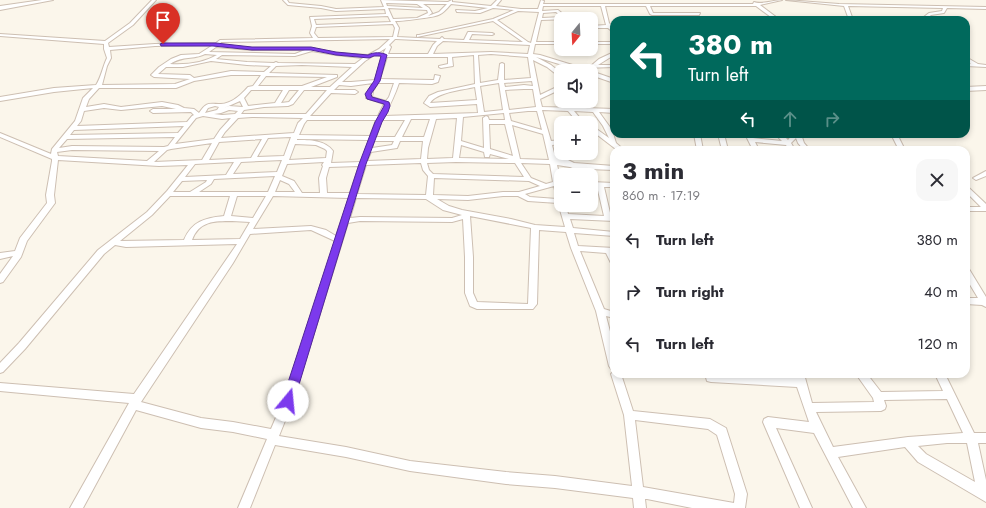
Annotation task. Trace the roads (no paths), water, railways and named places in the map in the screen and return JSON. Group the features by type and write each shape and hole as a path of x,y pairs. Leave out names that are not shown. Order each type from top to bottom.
{"street":[{"path":"0,8 51,0"},
{"path":"106,46 135,23 154,0"},
{"path":"285,0 288,4 336,10 388,11 428,10 448,3"},
{"path":"469,0 494,7 521,10 566,8 580,9 577,6"},
{"path":"457,11 483,12 494,7 499,0"},
{"path":"542,0 540,19 531,43 531,56 539,108 549,143 550,154 555,168"},
{"path":"564,0 566,8 564,12"},
{"path":"577,6 586,0 614,6"},
{"path":"586,0 589,6"},
{"path":"612,0 629,6"},
{"path":"699,0 702,5"},
{"path":"749,0 772,16"},
{"path":"577,6 756,5 780,0"},
{"path":"790,0 846,5 986,8"},
{"path":"418,1 428,10"},
{"path":"316,39 312,33 314,26 311,18 366,16 388,11 418,1 448,3 478,2"},
{"path":"388,11 415,20 425,17 434,17 448,3"},
{"path":"846,5 850,16"},
{"path":"603,6 606,19 610,24"},
{"path":"648,6 652,14 699,14 696,6"},
{"path":"541,9 557,12 566,8"},
{"path":"927,16 930,14 943,12 944,8"},
{"path":"425,17 428,10"},
{"path":"153,111 192,110 212,105 221,108 243,108 291,103 303,88 320,82 337,80 345,77 357,66 397,38 439,32 494,20 521,10"},
{"path":"383,24 388,11"},
{"path":"388,11 397,28 397,38"},
{"path":"366,16 383,24"},
{"path":"540,19 554,18"},
{"path":"494,20 531,43"},
{"path":"314,26 383,24"},
{"path":"598,27 610,27"},
{"path":"439,32 442,40"},
{"path":"466,41 470,33 492,34"},
{"path":"0,35 106,46 130,47 171,44 216,45 252,49 311,48 336,54 371,56 450,56 491,53 531,56 562,64"},
{"path":"422,35 426,39"},
{"path":"194,80 190,77 154,75 165,65 177,58 201,56 220,41 397,38 554,43"},
{"path":"433,39 442,56"},
{"path":"430,56 435,45 442,40"},
{"path":"598,43 610,43"},
{"path":"369,98 368,94 377,81 384,55 389,47 387,45"},
{"path":"0,280 17,257 23,240 37,224 51,203 50,195 54,150 78,121 86,98 101,83 109,58 106,46"},
{"path":"109,58 130,47"},
{"path":"204,53 284,56 303,54 311,48"},
{"path":"211,60 221,54"},
{"path":"335,64 334,58 336,54"},
{"path":"476,54 479,102 486,122 487,161"},
{"path":"597,64 610,55"},
{"path":"255,87 265,74 284,56"},
{"path":"441,67 451,65 450,56"},
{"path":"531,56 554,70"},
{"path":"165,65 183,66 211,60 237,63 324,63 357,66"},
{"path":"970,61 976,65"},
{"path":"317,75 324,63"},
{"path":"502,64 501,80 508,122 517,160 521,169 529,179"},
{"path":"970,65 986,66"},
{"path":"598,67 610,66"},
{"path":"0,98 54,90 98,86 157,87 184,84 194,80 231,73 317,75 351,84 377,81 432,82 436,81 437,76"},
{"path":"317,75 320,82"},
{"path":"598,75 610,79"},
{"path":"479,102 430,105 427,102 431,97 440,93 477,85 501,80 534,79"},
{"path":"76,508 135,402 243,241 271,194 284,160 301,123 337,80"},
{"path":"244,508 288,401 362,164 372,138 385,112 387,103 392,97 397,82"},
{"path":"351,84 352,89 355,92"},
{"path":"503,89 524,87 536,88"},
{"path":"149,163 168,148 194,118 242,98 250,88 303,88 355,92 387,103"},
{"path":"277,104 287,88"},
{"path":"970,89 986,88"},
{"path":"538,98 554,90"},
{"path":"205,161 222,131 243,108 242,98"},
{"path":"81,110 96,106 111,106 121,109 146,105 172,104 184,110"},
{"path":"202,115 205,107"},
{"path":"216,117 221,108"},
{"path":"192,110 202,115 216,117 381,118 460,116 539,108 610,111"},
{"path":"570,109 574,116"},
{"path":"595,110 610,134"},
{"path":"456,160 460,116"},
{"path":"216,117 227,125"},
{"path":"402,117 401,120 405,125"},
{"path":"368,150 395,147 410,117"},
{"path":"434,117 423,161 425,171 431,176 529,179 546,186"},
{"path":"486,122 508,122 546,133"},
{"path":"72,128 189,124"},
{"path":"222,131 235,138"},
{"path":"598,132 615,146"},
{"path":"64,137 180,135"},
{"path":"0,136 54,158 66,159 149,163 253,159 362,164 456,160 517,160 553,162 584,168"},
{"path":"54,150 72,148 168,148 216,140 266,136 294,138 331,137 428,139"},
{"path":"253,159 266,136"},
{"path":"328,146 331,137"},
{"path":"294,138 328,146 331,149 331,155 322,177 324,195"},
{"path":"612,138 613,144"},
{"path":"756,138 788,143"},
{"path":"782,138 790,146"},
{"path":"788,143 793,138"},
{"path":"458,142 517,160"},
{"path":"549,143 554,143"},
{"path":"66,159 72,148"},
{"path":"133,162 142,149"},
{"path":"550,154 572,165"},
{"path":"228,177 239,160"},
{"path":"0,369 22,346 95,259 112,242 144,219 193,162"},
{"path":"598,168 610,168"},
{"path":"976,178 986,173"},
{"path":"179,179 278,175 290,181 298,188 300,195"},
{"path":"429,198 431,176"},
{"path":"190,194 205,186 211,178"},
{"path":"598,179 607,185 610,210"},
{"path":"167,194 271,194 468,198 519,194 554,182"},
{"path":"970,192 986,209"},
{"path":"226,219 234,194"},
{"path":"519,194 528,199 554,202"},
{"path":"429,198 446,208 466,215 511,221 535,227 610,234"},
{"path":"970,209 986,209"},
{"path":"564,212 575,248 600,311 610,350"},
{"path":"345,221 360,219 452,220 466,215"},
{"path":"466,215 469,257 469,293 473,304 477,306 530,306 533,304 535,227"},
{"path":"566,216 610,219"},
{"path":"187,242 193,229 201,224 226,219 255,220"},
{"path":"248,232 311,228 339,240"},
{"path":"112,242 126,244 243,241"},
{"path":"575,248 610,251"},
{"path":"0,256 18,253"},
{"path":"970,278 985,303"},
{"path":"970,301 985,303"},
{"path":"600,311 610,314"},
{"path":"617,378 629,415 640,508"},
{"path":"711,378 799,378 816,428 860,508"},
{"path":"809,408 881,406 878,396 864,378"},
{"path":"942,378 971,437 985,494"},
{"path":"0,387 135,402 201,423 233,427 273,438 410,466 666,496 717,507 730,508"},
{"path":"878,396 950,395"},
{"path":"629,415 710,424 722,432 742,494 739,508"},
{"path":"806,508 768,422 816,428"},
{"path":"831,453 907,442 971,437 986,438"},
{"path":"907,442 922,458 985,494"}]}
